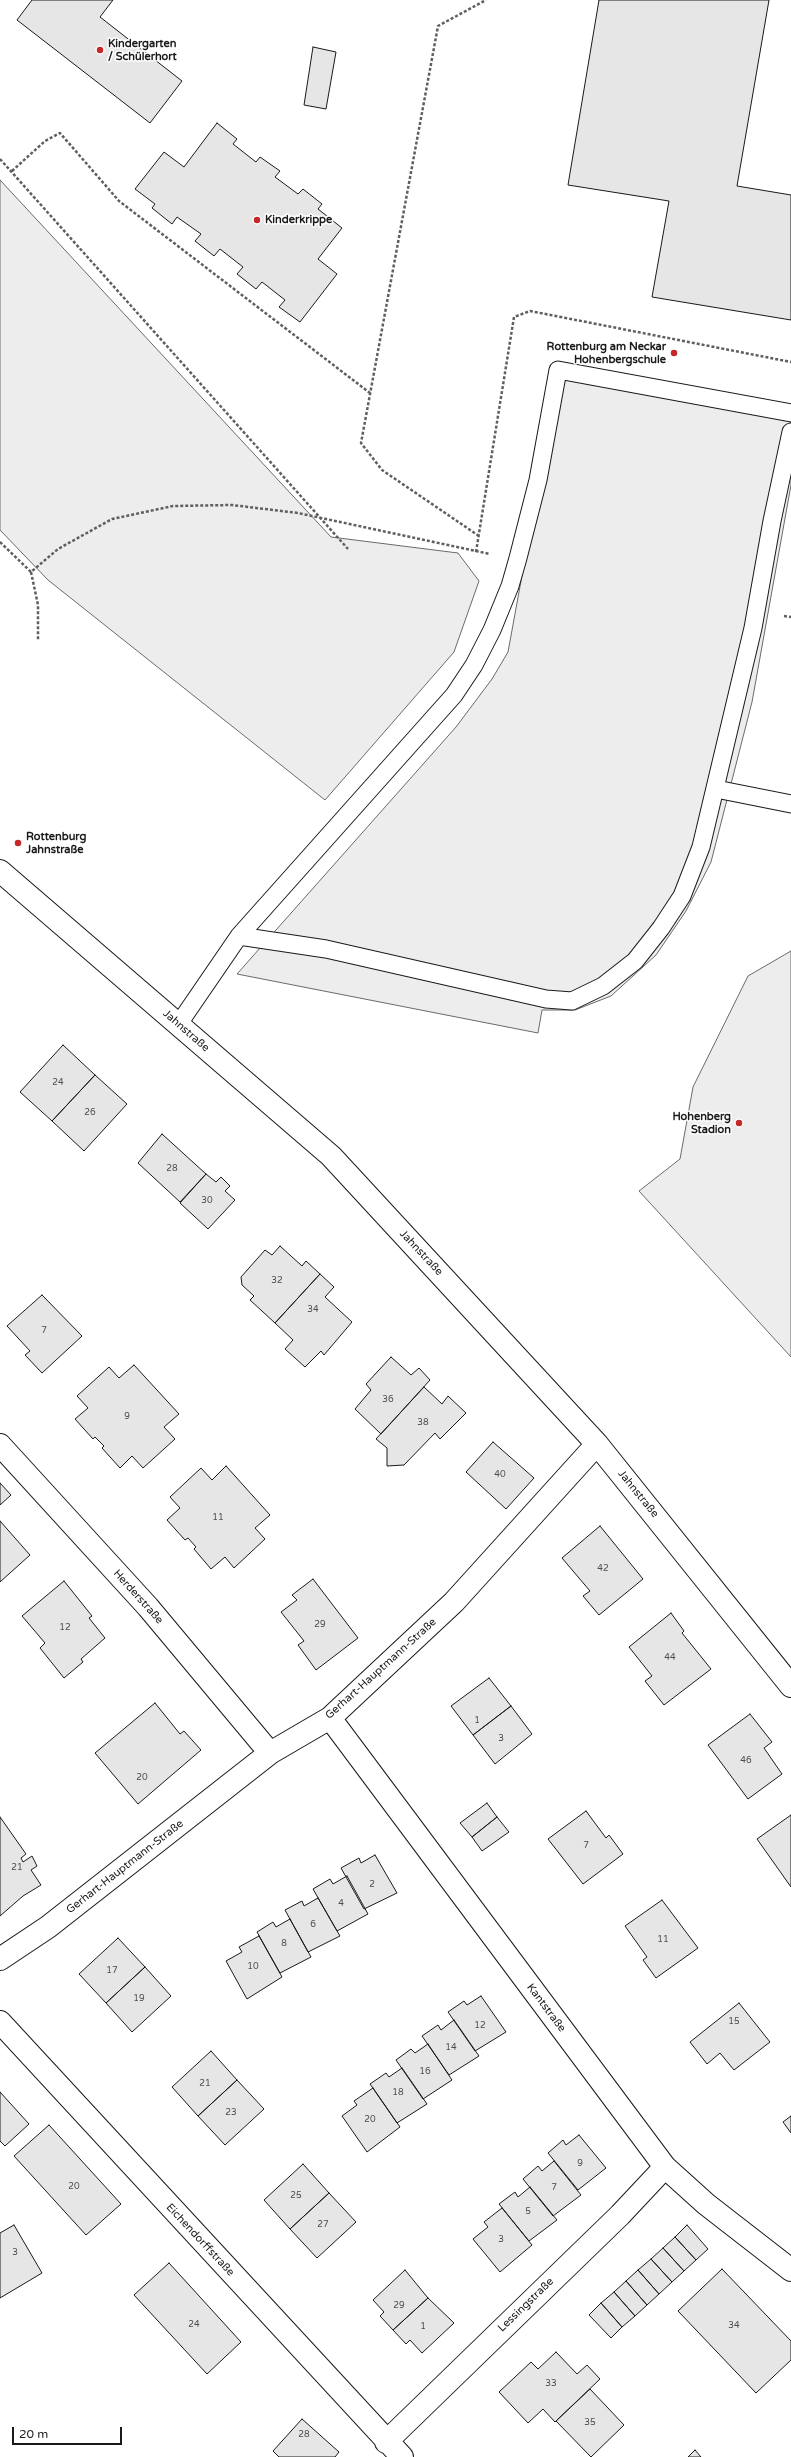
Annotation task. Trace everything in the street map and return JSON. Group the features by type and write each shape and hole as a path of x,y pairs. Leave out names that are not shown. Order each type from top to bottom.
{"street":[{"name":"Jahnstraße","path":"0,870 178,1025 332,1156 597,1444 791,1686"},
{"name":"Gerhart-Hauptmann-Straße","path":"0,1959 48,1927 270,1753 330,1718 454,1602 597,1444"},
{"name":"Herderstraße","path":"0,1445 148,1607 270,1753"},
{"name":"Kantstraße","path":"330,1718 665,2167 706,2204 791,2270"},
{"name":"Eichendorffstraße","path":"0,2022 386,2442 402,2457"},
{"name":"Lessingstraße","path":"386,2442 620,2215 665,2167"}],"lane":[{"path":"178,1025 238,936 454,695 474,665 492,630 510,586 518,558 538,480 558,370 791,413"},
{"path":"238,936 326,949 480,986 546,999 572,1001 603,986 635,961 661,928 682,896 702,847 753,628 772,521 791,432"},
{"path":"716,789 791,804"}],"path":[{"path":"479,536 382,470 362,443 438,26 486,0"},
{"path":"12,171 45,141 60,133 119,202 370,393"},
{"path":"0,159 348,549"},
{"path":"31,572 58,549 112,519 173,506 232,505 320,518 476,552 518,558"},
{"path":"0,542 31,572 38,605 38,640"}],"shaded area":[{"path":"0,180 331,537 458,553 479,581 454,652 325,800 48,580 0,530"},
{"path":"560,368 791,408 791,485 752,702 711,862 686,911 656,955 611,996 575,1010 542,1010 538,1033 237,974 456,727 492,679 508,652"},
{"name":"Hohenberg Stadion","path":"791,951 791,1357 639,1191 680,1159 693,1087 748,976"}],"building":[{"name":"Kindergarten / Schülerhort","path":"32,0 113,0 100,17 182,81 150,123 17,20"},
{"path":"599,0 769,0 737,186 791,195 791,320 652,297 669,201 568,185"},
{"path":"313,47 336,52 326,109 304,105"},
{"name":"Kinderkrippe","path":"217,123 237,139 233,144 256,162 260,157 280,171 275,177 298,194 303,189 322,204 318,209 342,228 318,259 337,274 300,322 279,307 285,300 262,282 256,289 237,274 243,267 220,249 214,256 195,241 201,234 177,217 172,224 152,208 155,204 135,189 164,152 184,167"},
{"path":"63,1045 95,1075 52,1121 20,1092"},
{"path":"95,1075 127,1104 84,1151 52,1121"},
{"path":"162,1134 206,1174 180,1202 138,1163"},
{"path":"206,1174 216,1182 221,1177 230,1186 225,1191 235,1200 208,1229 180,1203"},
{"path":"280,1246 302,1266 306,1261 320,1274 275,1323 250,1300 254,1296 242,1285 241,1277 265,1250 272,1255"},
{"path":"320,1274 334,1287 325,1297 352,1322 324,1355 321,1351 305,1367 285,1349 293,1340 275,1323"},
{"path":"42,1295 82,1336 42,1373 25,1355 30,1351 7,1326"},
{"path":"391,1357 411,1375 419,1368 430,1380 381,1434 355,1409 371,1390 366,1384"},
{"path":"134,1365 179,1414 164,1427 175,1439 143,1468 132,1456 120,1468 102,1448 104,1446 95,1437 93,1439 75,1419 88,1408 77,1396 109,1367 119,1378"},
{"path":"424,1387 442,1404 448,1396 466,1413 440,1439 435,1433 404,1465 387,1466 387,1448 376,1439"},
{"path":"493,1442 534,1478 506,1509 466,1472"},
{"path":"226,1466 270,1515 255,1528 265,1539 234,1568 225,1557 211,1569 194,1549 196,1547 188,1538 185,1540 167,1520 180,1508 170,1497 201,1468 212,1480"},
{"path":"0,1483 11,1495 0,1505"},
{"path":"0,1521 30,1555 0,1582"},
{"path":"600,1526 643,1579 599,1615 583,1596 590,1591 562,1558"},
{"path":"313,1579 358,1638 316,1670 298,1645 304,1641 281,1612 297,1600 292,1595"},
{"path":"64,1581 92,1616 89,1618 105,1638 81,1659 83,1662 64,1678 40,1648 45,1643 22,1616"},
{"path":"671,1613 684,1631 682,1633 711,1669 664,1705 645,1681 652,1676 629,1647"},
{"path":"489,1678 511,1706 473,1735 451,1706"},
{"path":"155,1703 180,1734 184,1731 201,1750 138,1804 95,1753"},
{"path":"511,1706 532,1734 495,1764 473,1735"},
{"path":"750,1714 772,1742 764,1748 782,1774 748,1799 708,1745"},
{"path":"487,1803 497,1817 472,1837 460,1823"},
{"path":"586,1811 606,1838 609,1835 623,1854 583,1884 548,1839"},
{"path":"791,1815 791,1887 757,1839"},
{"path":"0,1817 26,1854 21,1858 23,1862 32,1856 37,1866 31,1870 41,1885 23,1896 0,1916"},
{"path":"497,1817 509,1832 482,1851 472,1837"},
{"path":"375,1855 397,1893 364,1909 341,1868 359,1858 361,1863"},
{"path":"347,1876 368,1914 337,1931 313,1889 330,1879 333,1884"},
{"path":"318,1898 340,1936 308,1952 285,1910 302,1901 304,1906"},
{"path":"662,1900 698,1948 656,1978 643,1960 647,1957 625,1926"},
{"path":"290,1919 311,1957 280,1973 257,1932 273,1922 276,1927"},
{"path":"259,1936 282,1977 247,1999 226,1961 242,1952 239,1947"},
{"path":"118,1938 145,1967 106,2003 79,1974"},
{"path":"145,1967 171,1996 132,2032 106,2003"},
{"path":"481,1996 506,2032 475,2051 448,2012 464,2001 467,2005"},
{"path":"739,2003 770,2042 734,2070 720,2053 707,2064 690,2042"},
{"path":"454,2020 479,2056 449,2075 422,2036 438,2025 441,2030"},
{"path":"428,2044 452,2080 423,2099 396,2060 411,2049 415,2053"},
{"path":"211,2051 237,2080 198,2116 172,2087"},
{"path":"402,2068 427,2104 397,2123 370,2084 386,2073 389,2077"},
{"path":"237,2080 264,2109 225,2145 198,2116"},
{"path":"373,2088 400,2127 367,2152 342,2116 357,2105 354,2101"},
{"path":"0,2092 29,2124 5,2146 0,2141"},
{"path":"791,2116 791,2133 783,2122"},
{"path":"49,2125 121,2204 86,2235 14,2156"},
{"path":"579,2135 606,2168 578,2190 548,2153 563,2140 566,2145"},
{"path":"554,2161 581,2195 553,2216 523,2179 538,2166 542,2171"},
{"path":"303,2164 329,2193 290,2229 264,2200"},
{"path":"530,2187 557,2220 529,2241 499,2204 515,2192 518,2197"},
{"path":"329,2193 356,2222 317,2258 290,2229"},
{"path":"502,2208 532,2245 500,2272 473,2239 488,2227 484,2222"},
{"path":"14,2225 42,2273 0,2298 0,2233"},
{"path":"687,2225 708,2249 696,2260 675,2237"},
{"path":"675,2237 696,2260 684,2271 663,2248"},
{"path":"663,2248 684,2271 672,2282 651,2259"},
{"path":"651,2259 672,2282 659,2294 638,2270"},
{"path":"169,2263 241,2342 207,2374 134,2295"},
{"path":"722,2269 791,2341 791,2360 756,2393 678,2311"},
{"path":"405,2270 428,2298 393,2330 380,2316 384,2312 373,2300"},
{"path":"638,2270 659,2294 647,2305 626,2281"},
{"path":"626,2281 647,2305 635,2316 614,2292"},
{"path":"614,2292 635,2316 622,2327 601,2303"},
{"path":"428,2298 454,2323 422,2353 410,2340 406,2344 393,2330"},
{"path":"601,2303 622,2327 611,2338 589,2315"},
{"path":"556,2352 577,2374 587,2365 600,2379 555,2422 543,2409 528,2423 499,2392 531,2362 538,2369"},
{"path":"590,2389 624,2425 591,2457 556,2421"},
{"path":"302,2419 339,2452 335,2457 279,2457 273,2451"},
{"path":"695,2450 701,2457 688,2457"}],"place":[{"name":"Kindergarten / Schülerhort","path":"100,50"},
{"name":"Kinderkrippe","path":"257,220"},
{"name":"Rottenburg am Neckar Hohenbergschule","path":"674,353"},
{"name":"Rottenburg Jahnstraße","path":"18,843"},
{"name":"Hohenberg Stadion","path":"739,1123"}]}
